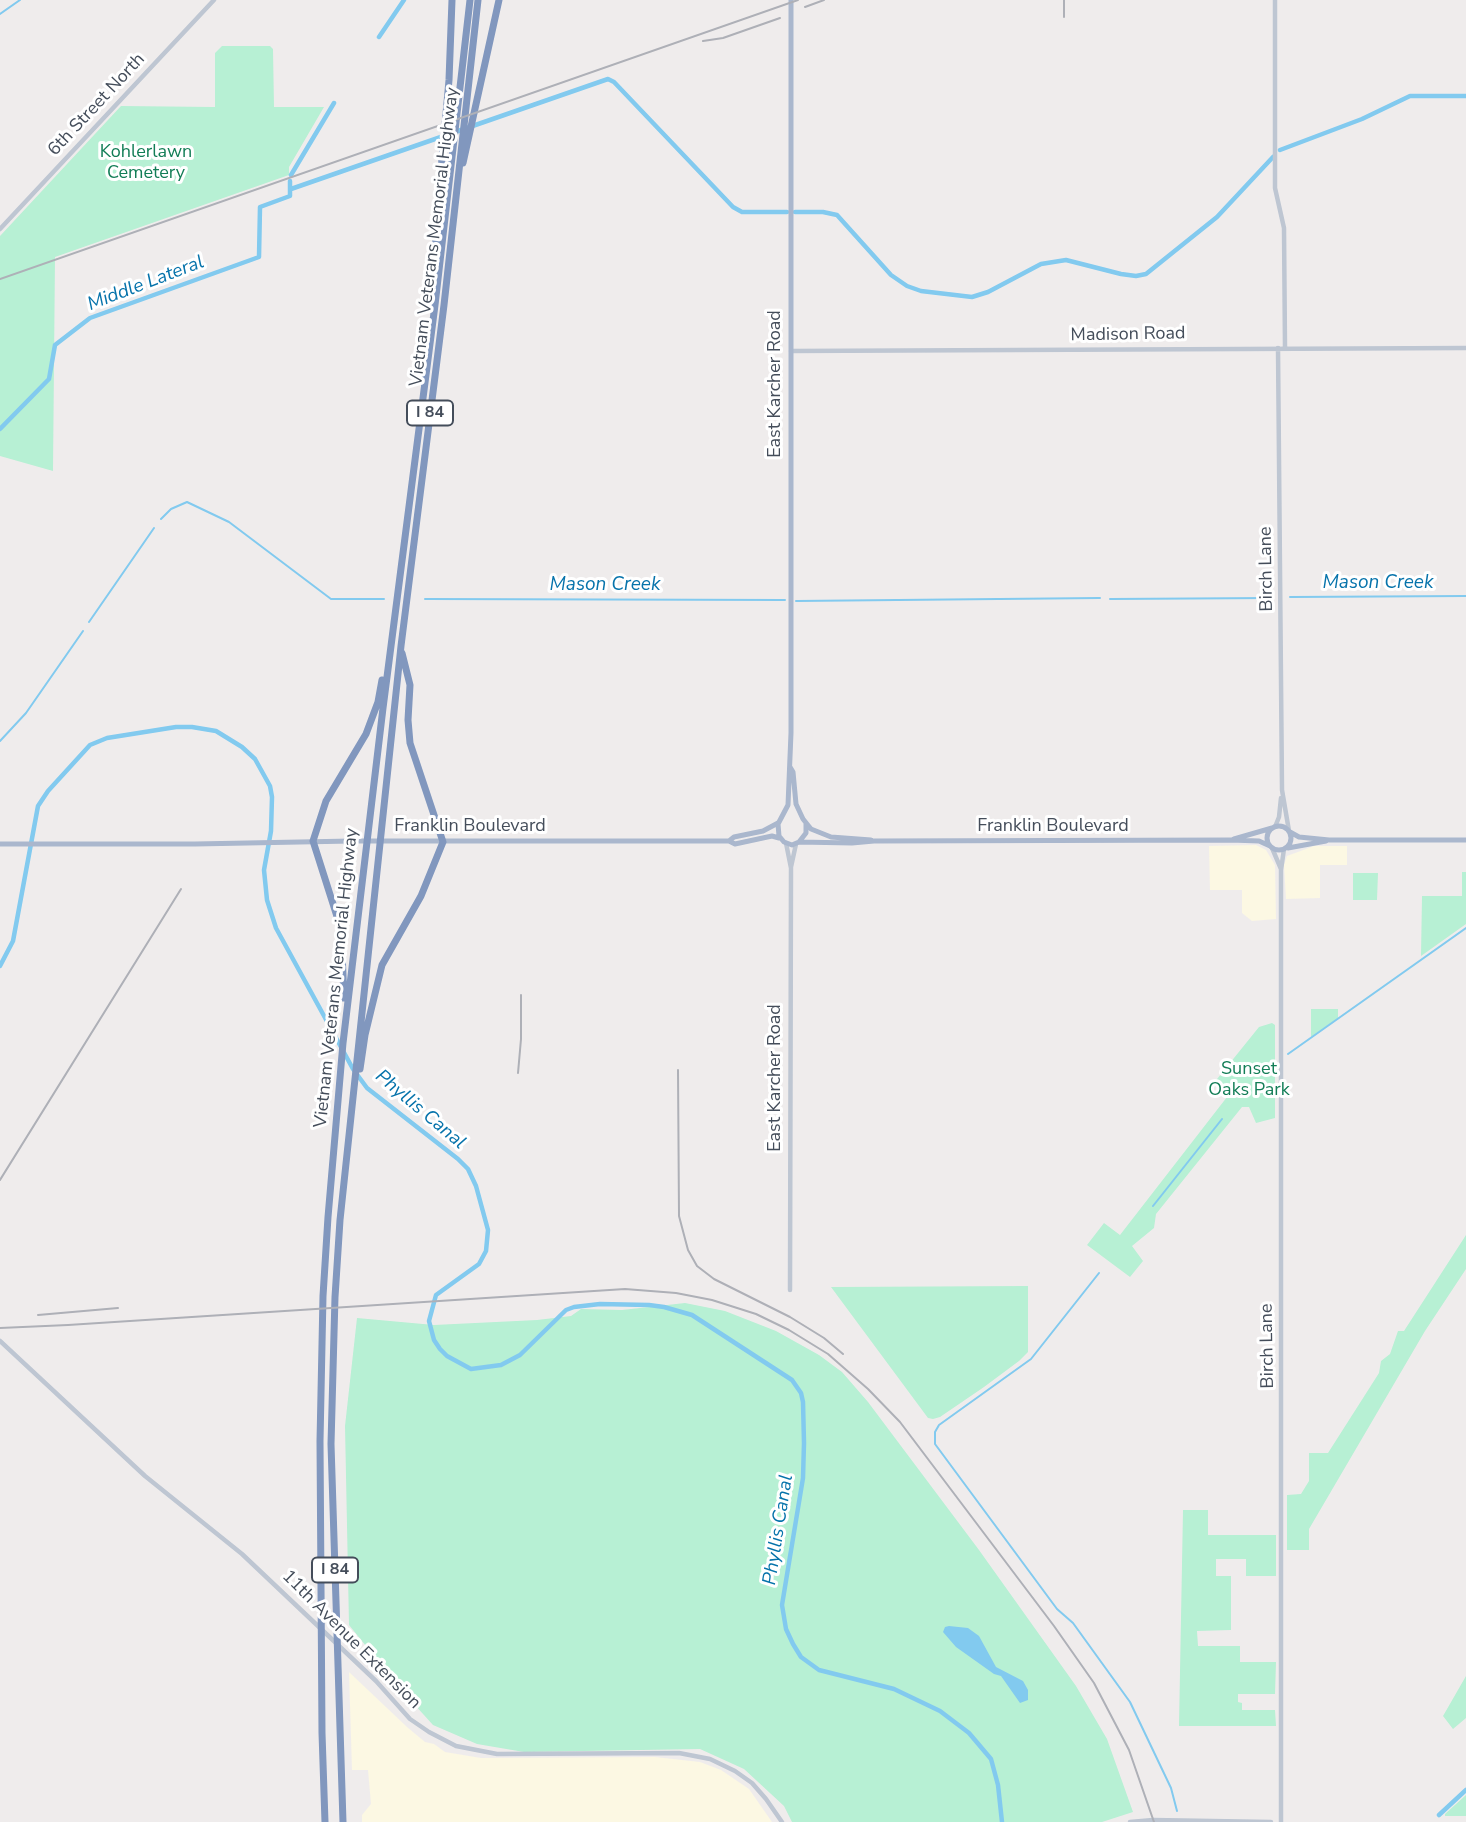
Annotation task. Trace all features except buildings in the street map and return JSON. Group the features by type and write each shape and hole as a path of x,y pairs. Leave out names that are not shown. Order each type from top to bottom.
{"highway":[{"path":"440,263 436,237 452,0"},
{"name":"I 84","path":"463,138 464,51 470,0"},
{"name":"Vietnam Veterans Memorial Highway","path":"463,102 478,0"},
{"path":"463,138 478,97 499,0"},
{"name":"Vietnam Veterans Memorial Highway","path":"343,1822 331,1444 335,1297 347,1149 359,1064 401,646 463,138"},
{"name":"Vietnam Veterans Memorial Highway","path":"325,1822 322,1720 322,1322 343,1043 440,263 463,138"},
{"path":"343,1043 345,992 341,929 313,841 326,802 354,755 378,702 398,586"},
{"path":"359,1064 382,965 421,896 443,842 410,743 410,685 401,646"}],"main road":[{"name":"East Karcher Road","path":"790,767 791,0"},
{"path":"790,767 793,772 794,798 806,833 798,843 783,840 777,829 788,805 790,767"},
{"path":"785,814 792,813 804,821"},
{"name":"Franklin Boulevard","path":"804,821 811,830 823,835 874,841"},
{"name":"Franklin Boulevard","path":"729,841 734,837 763,831 778,822"},
{"path":"1329,840 1278,850 1271,847 1267,836 1274,827 1282,827 1299,837 1329,840 1466,839"},
{"name":"Franklin Boulevard","path":"1231,840 1274,827"},
{"path":"1285,849 1291,839 1289,831"},
{"name":"Franklin Boulevard","path":"0,844 313,841 729,841 735,844 772,836 783,840"},
{"name":"Franklin Boulevard","path":"798,843 1231,840 1259,841 1271,847"}],"street":[{"name":"6th Street North","path":"0,229 214,0"},
{"path":"1275,0 1275,188 1284,228 1285,348"},
{"name":"Birch Lane","path":"1274,827 1279,817 1282,790 1278,348"},
{"name":"Madison Road","path":"791,351 1466,348"},
{"name":"Birch Lane","path":"1282,790 1289,831"},
{"path":"783,840 791,868"},
{"path":"791,868 798,843"},
{"name":"Birch Lane","path":"1271,847 1281,870"},
{"name":"Birch Lane","path":"1282,1822 1281,870 1285,849"},
{"name":"East Karcher Road","path":"790,1290 791,868"},
{"name":"11th Avenue Extension","path":"0,1341 145,1476 242,1553 415,1723 456,1746 497,1754 679,1753 710,1759 735,1771 751,1783 782,1822"},
{"path":"1130,1822 1271,1822"}],"shaded area":[{"path":"1256,845 1266,850 1275,865 1276,919 1252,921 1242,913 1242,890 1210,890 1209,846"},
{"path":"1314,846 1347,846 1347,865 1320,865 1320,898 1286,899 1284,865 1287,856"},
{"path":"349,1672 425,1742 434,1744 445,1752 481,1758 655,1757 700,1762 721,1770 749,1789 772,1822 362,1822 362,1815 371,1804 368,1770 352,1770"}],"green space":[{"name":"Kohlerlawn Cemetery","path":"222,46 270,46 273,49 274,107 324,107 289,167 289,175 55,257 53,471 0,456 0,236 121,106 215,107 215,53"},
{"path":"1462,872 1466,872 1466,924 1421,956 1422,896 1462,896"},
{"path":"1353,873 1378,873 1377,900 1353,900"},
{"path":"1311,1009 1338,1009 1338,1018 1311,1037"},
{"name":"Sunset Oaks Park","path":"1272,1023 1275,1025 1275,1118 1256,1123 1249,1107 1242,1107 1156,1214 1154,1228 1132,1246 1143,1261 1130,1277 1087,1245 1104,1223 1120,1235 1227,1097 1213,1084 1259,1027"},
{"path":"1466,1235 1466,1269 1425,1331 1309,1529 1309,1550 1287,1550 1287,1495 1301,1494 1309,1481 1309,1453 1328,1453 1379,1373 1381,1361 1390,1354 1398,1331 1404,1331"},
{"path":"1028,1286 1028,1352 984,1387 933,1419 928,1418 831,1287"},
{"path":"685,1303 725,1311 776,1331 819,1355 842,1372 868,1402 979,1550 1076,1686 1107,1739 1133,1812 1102,1822 792,1822 784,1806 744,1769 700,1749 524,1752 477,1744 433,1725 404,1693 349,1625 345,1426 357,1318 434,1325 537,1320 571,1316 581,1309 622,1310"},
{"path":"1183,1510 1208,1510 1208,1535 1276,1535 1276,1576 1246,1576 1246,1559 1216,1559 1216,1576 1231,1576 1231,1630 1197,1631 1198,1646 1240,1646 1240,1662 1276,1662 1275,1694 1238,1694 1238,1702 1242,1703 1242,1710 1275,1710 1276,1726 1179,1726"},
{"path":"1466,1676 1466,1718 1453,1729 1443,1716"},
{"path":"1466,1795 1466,1816 1445,1816 1445,1814"}],"water":[{"path":"945,1627 968,1628 979,1636 996,1667 1023,1681 1028,1690 1028,1700 1020,1703 1001,1676 994,1674 956,1647 943,1632"}],"waterway":[{"path":"0,14 20,0"},
{"name":"Middle Lateral","path":"379,37 404,0"},
{"path":"291,189 608,79 614,82 733,207 742,212 787,212"},
{"path":"1280,150 1362,119 1410,96 1466,96"},
{"name":"Middle Lateral","path":"291,175 334,103"},
{"path":"795,212 837,215 891,275 907,286 921,291 972,297 988,292 1041,264 1066,260 1121,274 1146,274 1217,217 1273,157"},
{"name":"Middle Lateral","path":"0,429 49,379 55,345 90,318 259,257 260,207 290,196 290,181"},
{"name":"Mason Creek","path":"161,519 171,509 187,502 229,522 331,599 384,599"},
{"name":"Mason Creek","path":"89,622 154,528"},
{"name":"Mason Creek","path":"1290,597 1466,596"},
{"name":"Mason Creek","path":"796,601 1100,598"},
{"name":"Mason Creek","path":"1110,599 1272,598"},
{"name":"Mason Creek","path":"425,599 785,600"},
{"name":"Mason Creek","path":"0,741 26,713 83,631"},
{"name":"Phyllis Canal","path":"0,966 13,941 38,806 48,791 90,745 107,738 192,727 216,731 242,747 255,759 270,786 271,831 264,870 267,900 276,928 353,1069 367,1088 458,1159 468,1169 476,1186 488,1230 486,1251 479,1264 436,1295 429,1321 434,1340 440,1349 471,1369 501,1365 520,1355 566,1310 600,1304 649,1305 692,1315 792,1380 801,1393 803,1402 804,1443 803,1478 782,1605 786,1629 793,1644 801,1657 819,1670 894,1689 940,1711 969,1733 991,1759 998,1785 1002,1822"},
{"path":"1288,1054 1466,928"},
{"path":"1153,1206 1222,1119"},
{"path":"1099,1273 1031,1359 939,1425 935,1432 935,1444 1057,1609 1073,1623 1130,1702 1171,1788 1177,1811"},
{"path":"1439,1815 1466,1790"}],"railway":[{"path":"0,279 798,0"},
{"path":"805,7 824,0"},
{"path":"1064,0 1064,17"},
{"path":"703,41 723,38 780,18"},
{"path":"0,1180 181,889"},
{"path":"518,1073 521,995"},
{"path":"678,1070 679,1216 688,1250 697,1266 714,1279 790,1317 824,1338 843,1354"},
{"path":"0,1328 625,1289 676,1293 712,1300 756,1314 828,1354 900,1422 1094,1683 1129,1750 1154,1822"},
{"path":"38,1315 118,1308"}]}
